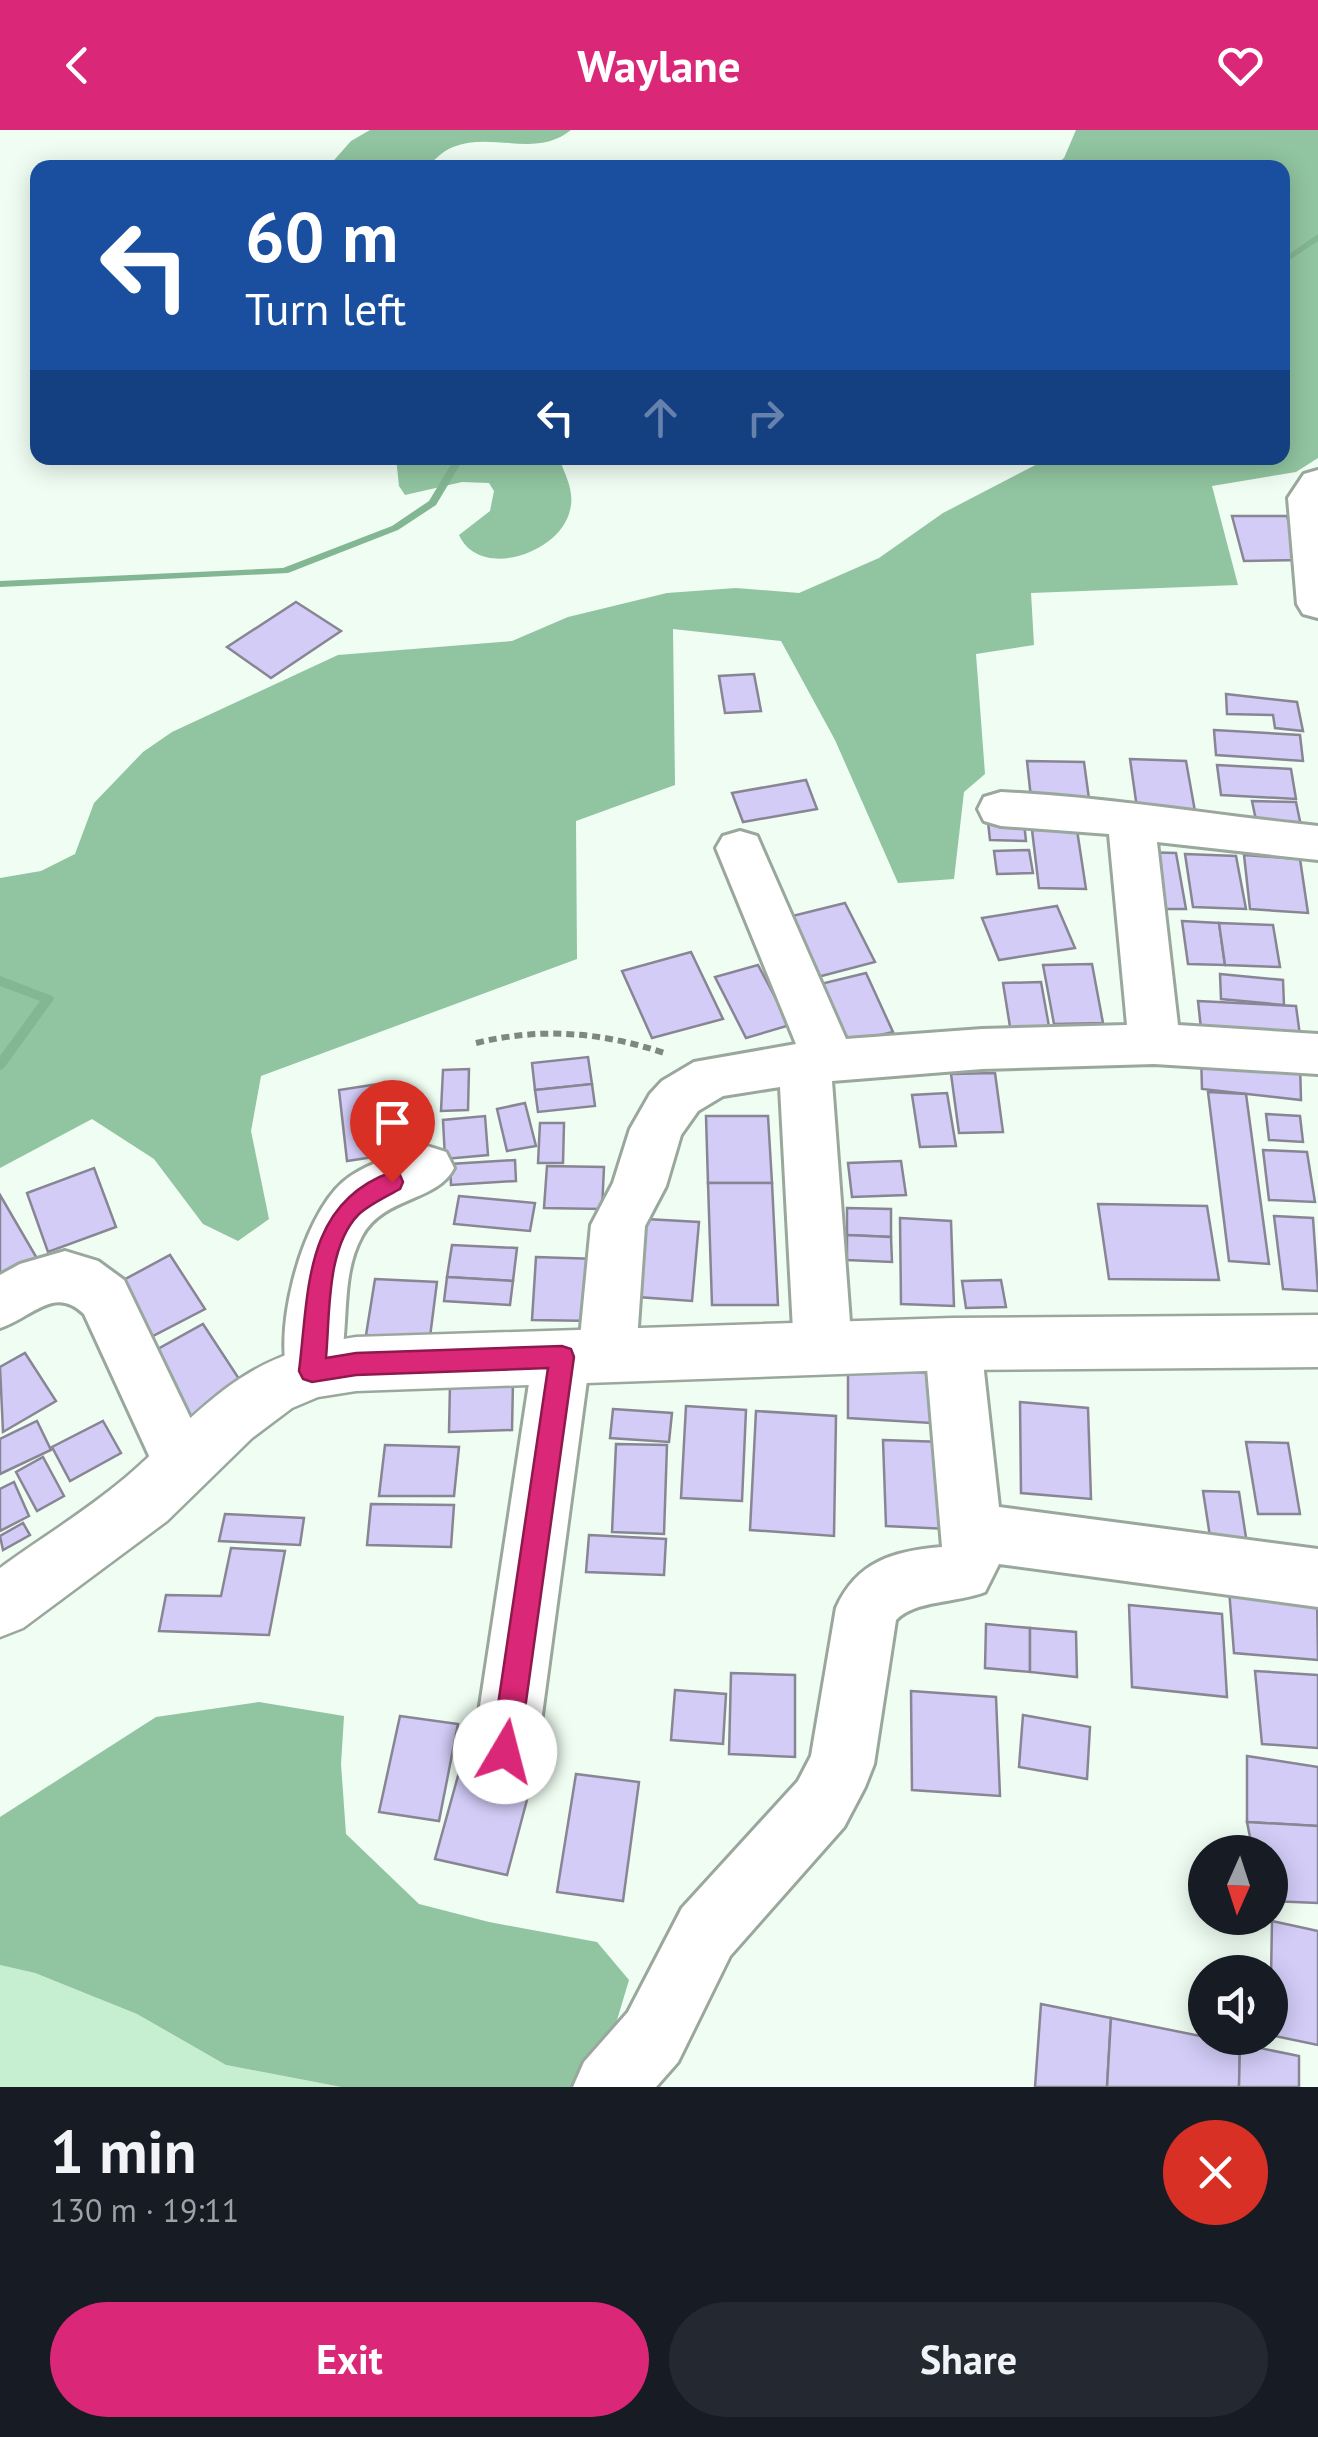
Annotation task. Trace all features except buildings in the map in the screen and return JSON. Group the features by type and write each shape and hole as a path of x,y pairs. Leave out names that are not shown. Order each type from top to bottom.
{"street":[{"path":"1318,483 1308,498 1318,604"},
{"path":"1001,809 1050,810 1318,843"},
{"path":"1130,820 1154,1044"},
{"path":"740,848 817,1062 823,1349"},
{"path":"505,1752 584,1356 618,1225 638,1186 656,1129 680,1096 712,1077 817,1062 982,1049 1154,1044 1318,1054"},
{"path":"312,1371 324,1268 336,1229 352,1206 367,1194 427,1168"},
{"path":"0,1304 41,1280 62,1274 91,1282 104,1296 182,1465"},
{"path":"0,1606 144,1500 230,1419 271,1389 312,1371 356,1364 953,1344 1318,1341"},
{"path":"609,2087 653,2037 706,1932 821,1804 842,1764 867,1608 880,1589 897,1579 940,1578 963,1572 972,1555 953,1344"},
{"path":"970,1532 1318,1578"}],"path":[{"path":"476,1044 516,1032 609,1037 685,1060 712,1077"}],"green space":[{"path":"370,130 571,130 543,143 468,143 449,149 434,160 334,160 351,141"},
{"path":"1076,130 1318,130 1318,458 1296,472 1212,486 1238,585 1031,593 1034,645 976,654 985,774 964,792 954,879 898,883 835,740 781,641 673,629 675,785 576,821 577,959 261,1076 251,1131 269,1219 238,1241 203,1224 154,1159 92,1119 0,1168 0,878 41,871 75,854 94,803 143,752 172,732 338,655 512,641 568,617 667,593 736,588 799,593 879,558 943,513 1036,465 1290,465 1290,160 1061,160"},
{"path":"397,465 561,465 571,503 564,525 552,539 519,556 501,559 484,557 469,549 459,535 490,511 494,491 489,483 462,482 405,495 399,486"},
{"path":"259,1702 344,1716 341,1764 346,1834 419,1904 597,1942 629,1980 597,2087 341,2087 226,2065 137,2014 35,1973 0,1965 0,1817 156,1717"},
{"path":"0,1965 35,1973 137,2014 226,2065 341,2087 0,2087"}],"waterway":[{"path":"1290,257 1318,237"},
{"path":"0,584 284,571 395,528 433,503 455,465"},
{"path":"0,981 48,999 0,1065"}],"route":[{"path":"392,1182 352,1206 336,1229 324,1268 312,1371 356,1364 562,1357 505,1752"}]}
